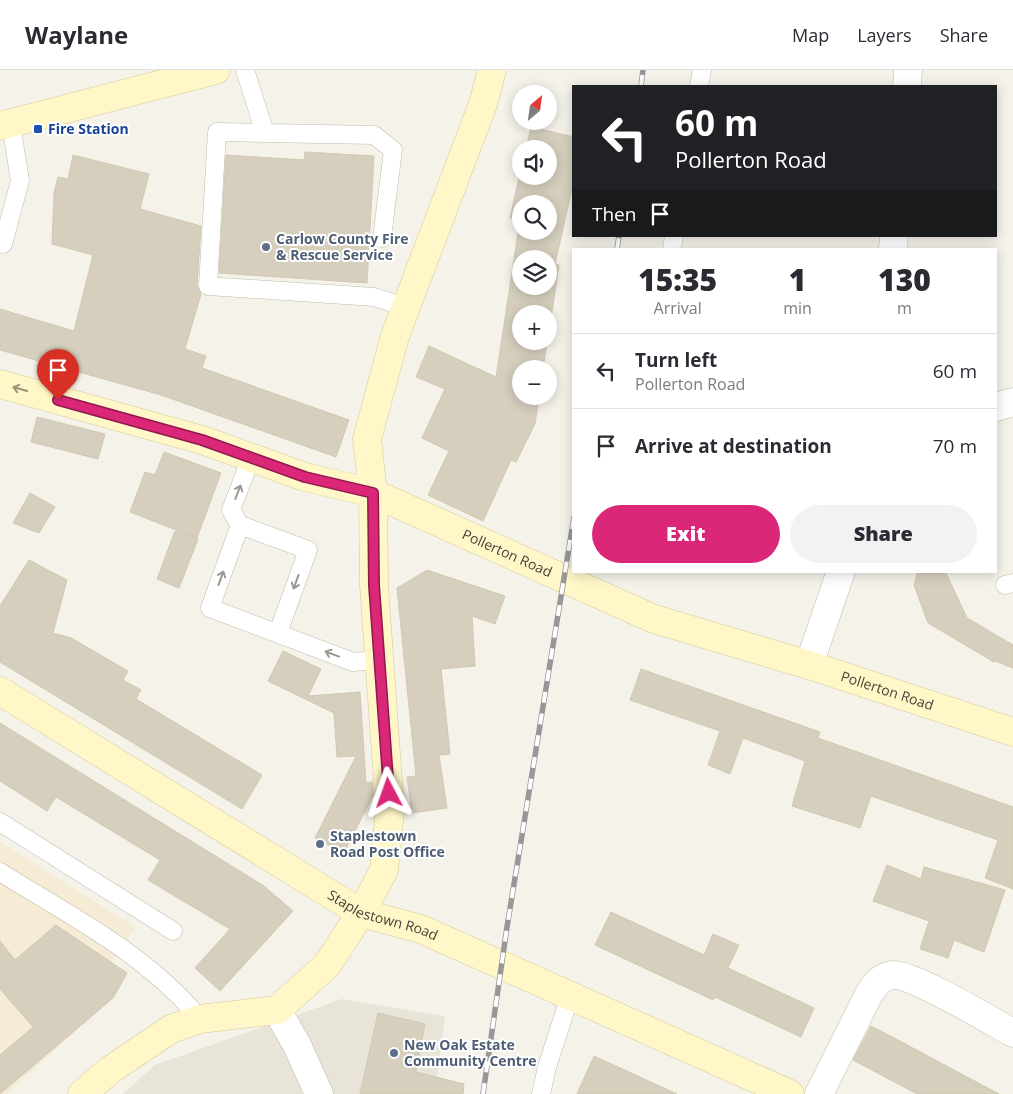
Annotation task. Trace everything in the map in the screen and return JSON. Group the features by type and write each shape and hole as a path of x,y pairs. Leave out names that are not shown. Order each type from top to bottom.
{"main road":[{"path":"5,125 216,70"},
{"path":"82,1094 110,1070 171,1029 200,1019 277,1010 327,965 361,913 384,870 390,810 374,585 373,493 367,439 395,336 483,104 492,70"},
{"name":"Pollerton Road","path":"0,384 202,440 305,477 373,493 654,619 809,665 1013,732"},
{"name":"Staplestown Road","path":"0,691 361,913 421,929 781,1092"}],"street":[{"path":"907,85 908,70"},
{"path":"997,407 1013,402"},
{"path":"809,665 840,573"},
{"path":"819,1094 869,994 879,980 893,975 914,980 1013,1033"},
{"path":"277,1010 297,1045 318,1094"}],"lane":[{"path":"245,70 264,133"},
{"path":"699,85 702,70"},
{"path":"3,244 20,181 5,125"},
{"path":"382,238 393,150 374,135 217,132 208,286 374,297 406,306"},
{"path":"251,458 231,510 240,525 308,550 278,633"},
{"path":"240,525 210,608 353,662 379,660"},
{"path":"0,822 173,931"},
{"path":"0,872 141,961 181,996 200,1019"},
{"path":"542,1094 546,1067 570,996"}],"shaded area":[{"path":"0,842 135,927 111,963 127,973 113,998 6,1094 0,1094"},
{"path":"342,999 445,1016 435,1094 123,1094 155,1065"}],"building":[{"path":"530,130 544,130 572,137 572,189 557,255 557,250 515,250 517,240 557,240 557,195 515,195 517,185 557,185 557,140 528,140"},
{"path":"305,152 374,156 367,283 219,273 226,155 304,160"},
{"path":"73,155 149,174 140,209 201,226 197,285 201,294 185,349 206,356 202,368 349,420 336,457 161,395 0,350 0,309 74,331 93,255 52,244 54,193 58,177 68,179"},
{"path":"512,272 512,295 555,295 553,305 512,305 512,350 546,350 544,360 512,360 512,405 538,405 535,424 516,462 511,460 483,521 428,495 449,451 422,438 445,389 416,377 429,346 496,377"},
{"path":"37,417 105,434 98,459 31,442"},
{"path":"164,452 221,473 197,538 130,512 145,472 155,475"},
{"path":"30,493 55,507 39,533 13,523"},
{"path":"175,531 198,539 179,588 157,579"},
{"path":"29,560 67,580 53,633 71,638 128,671 123,680 141,690 136,699 262,775 242,809 0,662 0,606"},
{"path":"427,570 505,596 495,624 472,616 475,666 441,669 450,754 439,755 447,808 412,813 407,777 416,776 397,588"},
{"path":"917,573 946,573 967,618 1013,645 1013,668 994,662 928,623 914,585"},
{"path":"283,651 321,669 308,696 360,692 366,783 372,782 373,795 344,853 315,838 356,756 337,757 334,713 268,681"},
{"path":"641,669 820,732 818,738 1013,807 1013,889 985,878 998,840 871,796 860,828 792,806 805,761 743,738 730,774 708,765 720,731 630,700"},
{"path":"0,723 264,886 293,911 220,991 195,968 230,929 148,880 160,860 56,797 47,811 0,781"},
{"path":"887,865 921,879 924,867 1005,890 984,952 954,940 948,958 920,949 929,921 873,901"},
{"path":"611,912 704,955 713,934 739,945 728,968 814,1008 801,1037 715,997 713,1000 595,945"},
{"path":"56,925 127,973 113,998 0,1094 0,1055 33,1027 0,989 0,941 15,960"},
{"name":"New Oak Estate Community Centre","path":"378,1013 425,1024 416,1072 464,1084 463,1094 360,1094"},
{"path":"871,1026 999,1094 917,1094 853,1060"},
{"path":"594,1056 677,1094 577,1094"}],"railway":[{"path":"641,85 643,70"},
{"path":"617,248 619,237"},
{"path":"483,1094 507,927 572,529"}],"place":[{"name":"Fire Station","path":"38,129"},
{"name":"Carlow County Fire & Rescue Service","path":"266,247"},
{"name":"Staplestown Road Post Office","path":"320,844"},
{"name":"New Oak Estate Community Centre","path":"394,1053"}],"route":[{"path":"58,400 202,440 305,477 373,493 374,585 389,793"}]}
